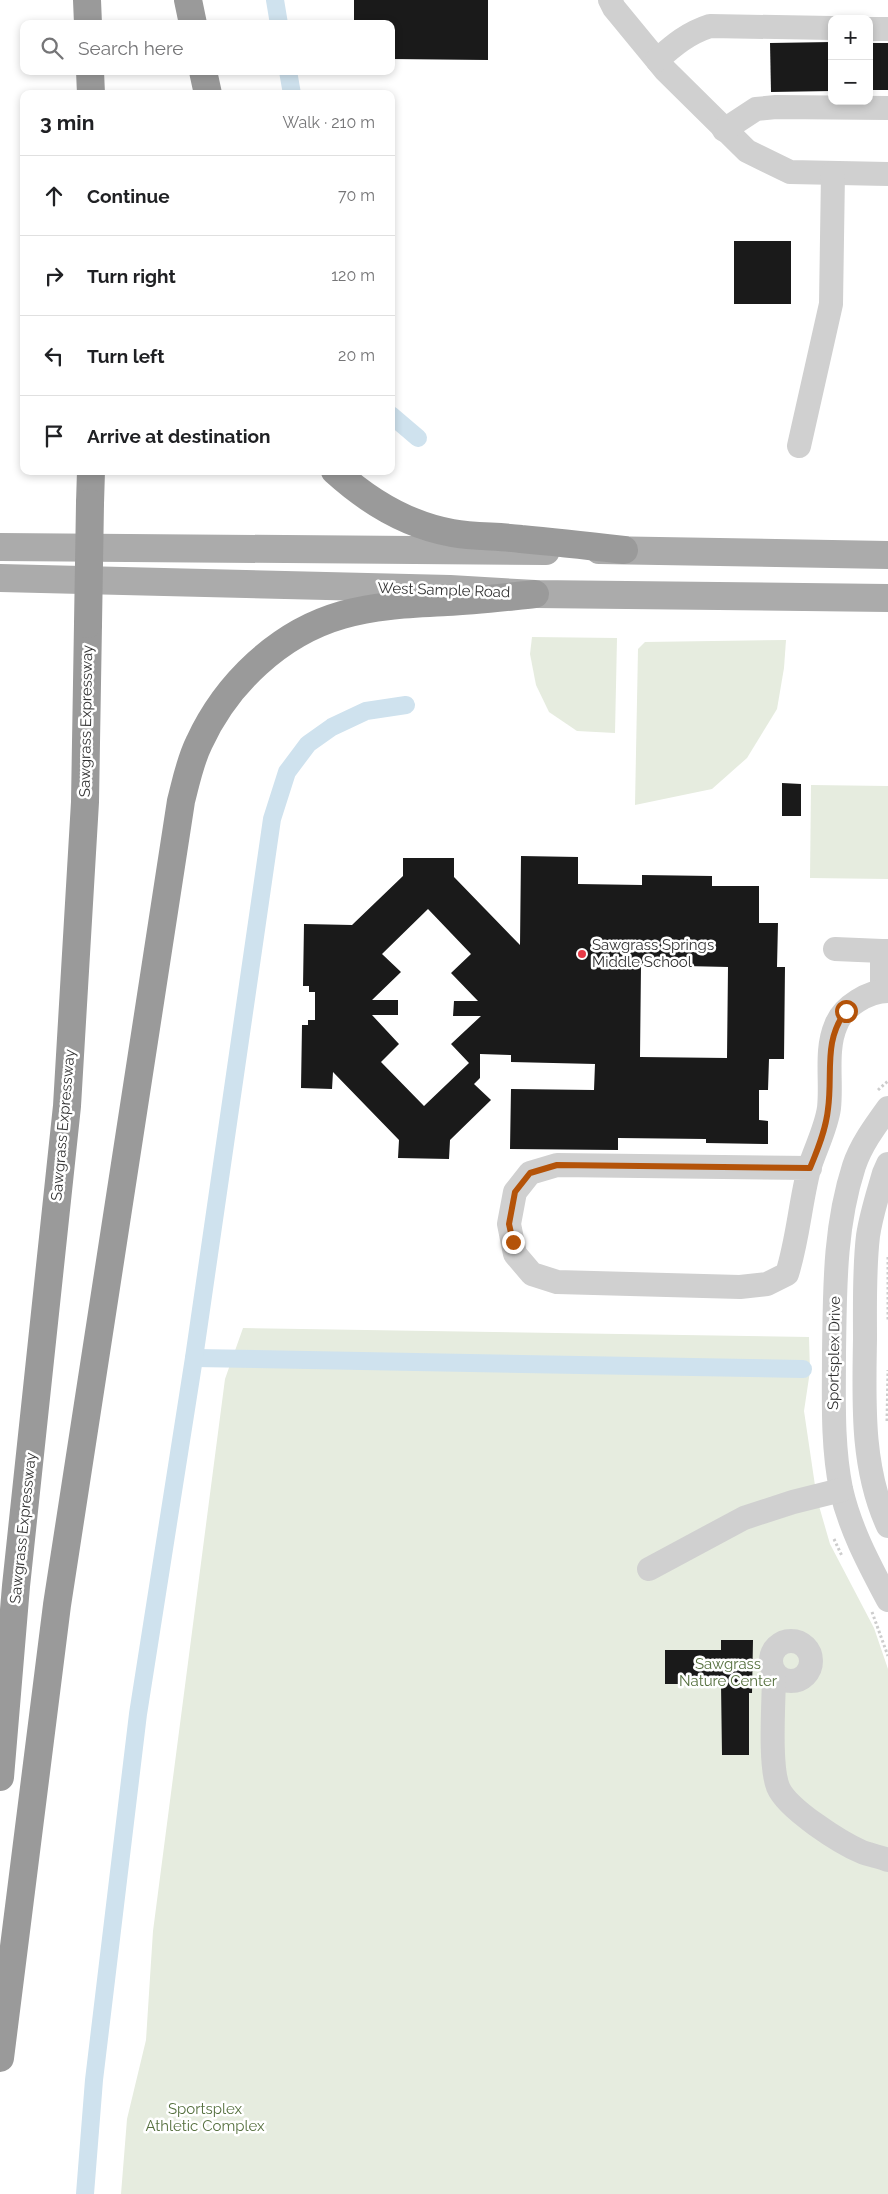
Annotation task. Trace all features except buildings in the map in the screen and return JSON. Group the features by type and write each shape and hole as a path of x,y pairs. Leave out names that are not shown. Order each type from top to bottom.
{"highway":[{"path":"88,0 88,20"},
{"path":"188,0 192,20"},
{"path":"90,75 91,90"},
{"path":"205,75 207,90"},
{"name":"Sawgrass Expressway","path":"0,1777 16,1586 67,1106 85,802 91,475"},
{"path":"340,475 381,506 417,523 435,529 475,536 519,538 624,550"},
{"path":"0,2058 57,1605 181,801 191,763 207,727 243,677 273,650 307,628 342,615 379,606 535,594"}],"main road":[{"path":"0,547 519,552 624,550 888,555"},
{"name":"West Sample Road","path":"0,578 450,589 535,594 888,598"}],"street":[{"path":"610,0 614,8 661,65 747,151 790,172 888,174"},
{"path":"661,65 678,41 695,31 710,26 828,28"},
{"path":"873,29 888,29"},
{"path":"724,130 756,109 776,107 888,108"},
{"path":"798,446 831,304 833,173"},
{"path":"810,1168 557,1165 530,1173 515,1192 509,1224 515,1254 532,1274 557,1282 740,1287 767,1284 787,1274 794,1251 810,1168 827,1119 831,1041 836,1023 846,1011 862,998 885,991 885,951 835,949"},
{"name":"Sportsplex Drive","path":"888,1108 871,1130 854,1165 839,1230 835,1265 833,1424 840,1483 853,1532 888,1600"},
{"path":"854,1165 886,1169"},
{"name":"Sportsplex Drive","path":"886,1169 869,1234 865,1266 864,1418 871,1474 879,1507 888,1526"},
{"path":"649,1569 744,1518 793,1502 840,1483 871,1474"},
{"path":"774,1673 774,1768 778,1788 789,1803 831,1836 862,1852 888,1860"}],"path":[{"path":"888,1256 888,1321"},
{"path":"887,1425 888,1370"}],"green space":[{"path":"532,637 617,638 615,733 577,731 549,712 536,685 530,654"},
{"path":"786,640 784,668 777,709 747,758 712,789 635,805 638,649 645,642"},
{"path":"811,785 888,786 888,879 810,878"},
{"path":"243,1328 809,1337 810,1371 804,1411 817,1499 830,1544 874,1628 888,1669 888,2194 121,2194 127,2119 146,2040 153,1931 225,1379"}],"waterway":[{"path":"275,0 278,20"},
{"path":"289,75 291,90"},
{"path":"395,418 418,438"},
{"path":"85,2194 94,2080 138,1714 194,1358 272,819 287,772 308,744 332,727 366,711 406,705"},
{"path":"194,1358 803,1369"}],"place":[{"name":"Sawgrass Springs Middle School","path":"582,954"}],"route":[{"path":"513,1242 509,1224 515,1192 530,1173 557,1165 810,1168 827,1119 831,1041 836,1023 846,1011"}],"park label":[{"name":"Sawgrass Nature Center","path":"728,1672"},
{"name":"Sportsplex Athletic Complex","path":"205,2118"}]}
